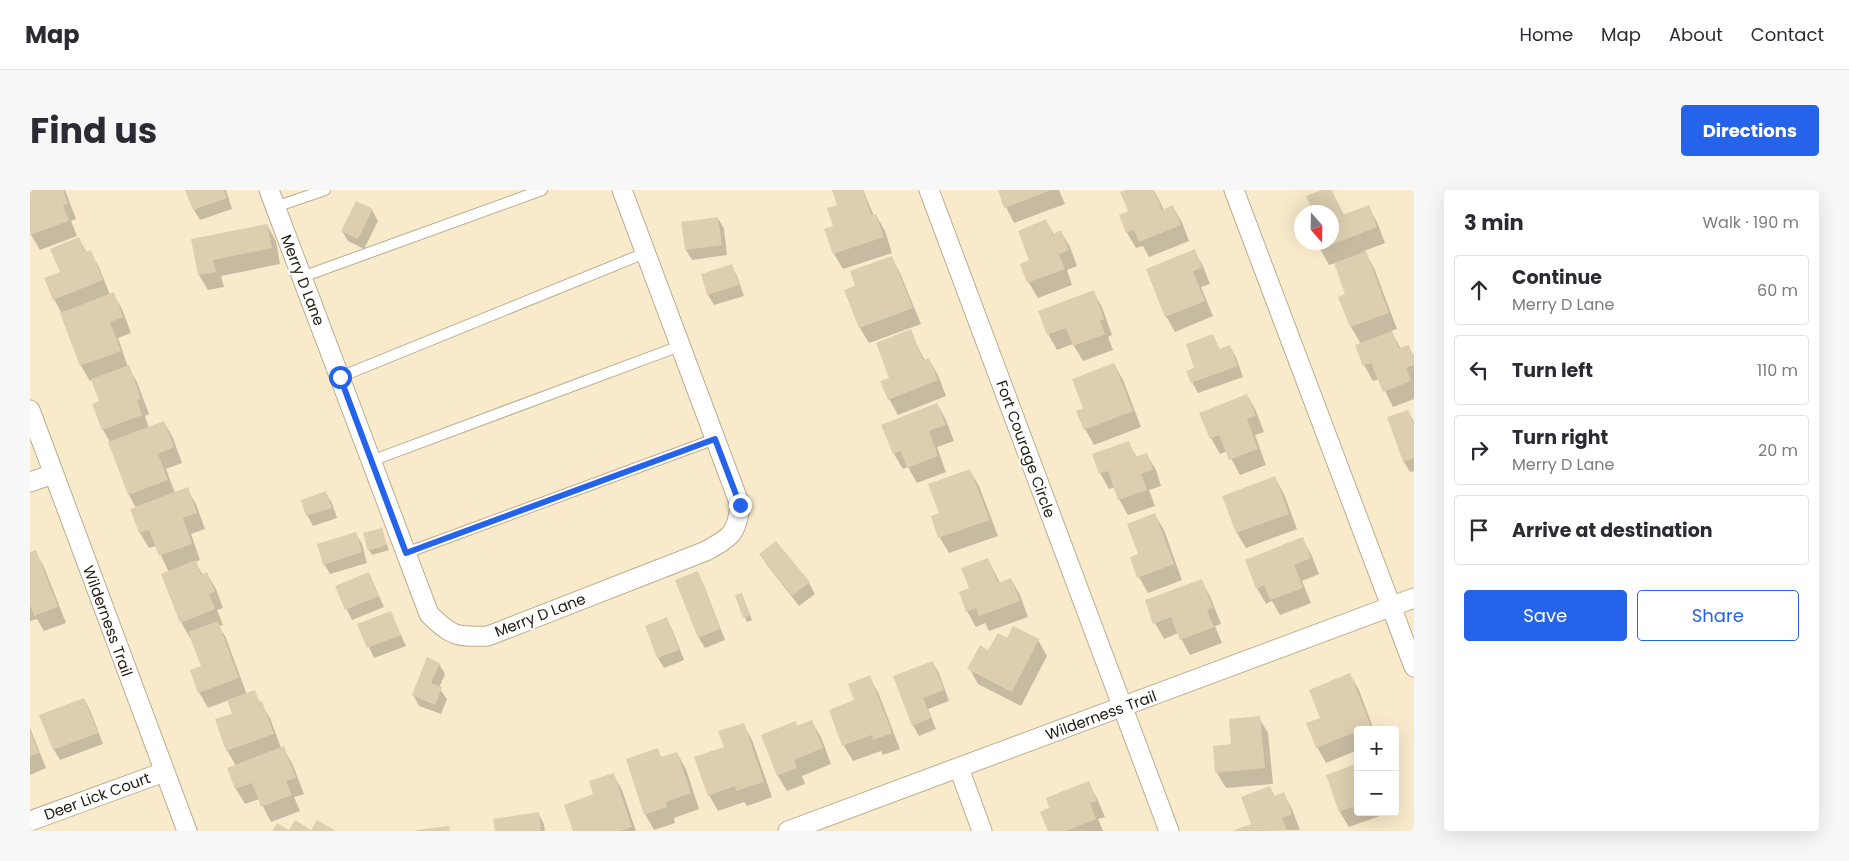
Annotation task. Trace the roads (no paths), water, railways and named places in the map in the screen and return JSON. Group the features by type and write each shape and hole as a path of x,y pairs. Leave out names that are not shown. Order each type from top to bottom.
{"street":[{"name":"Merry D Lane","path":"272,199 429,614 445,631 462,637 488,636 706,551 726,540 738,524 740,505 622,190"},
{"name":"Fort Courage Circle","path":"930,190 1169,831"},
{"path":"1234,190 1414,667"},
{"name":"Wilderness Trail","path":"30,410 187,831"},
{"path":"30,482 54,474"},
{"name":"Wilderness Trail","path":"788,831 1414,598"},
{"path":"959,768 982,831"},
{"name":"Deer Lick Court","path":"30,821 164,772"}],"lane":[{"path":"272,199 325,190"},
{"path":"302,277 542,190"},
{"path":"340,377 645,253"},
{"path":"372,461 680,346"},
{"path":"406,553 715,439"}]}
